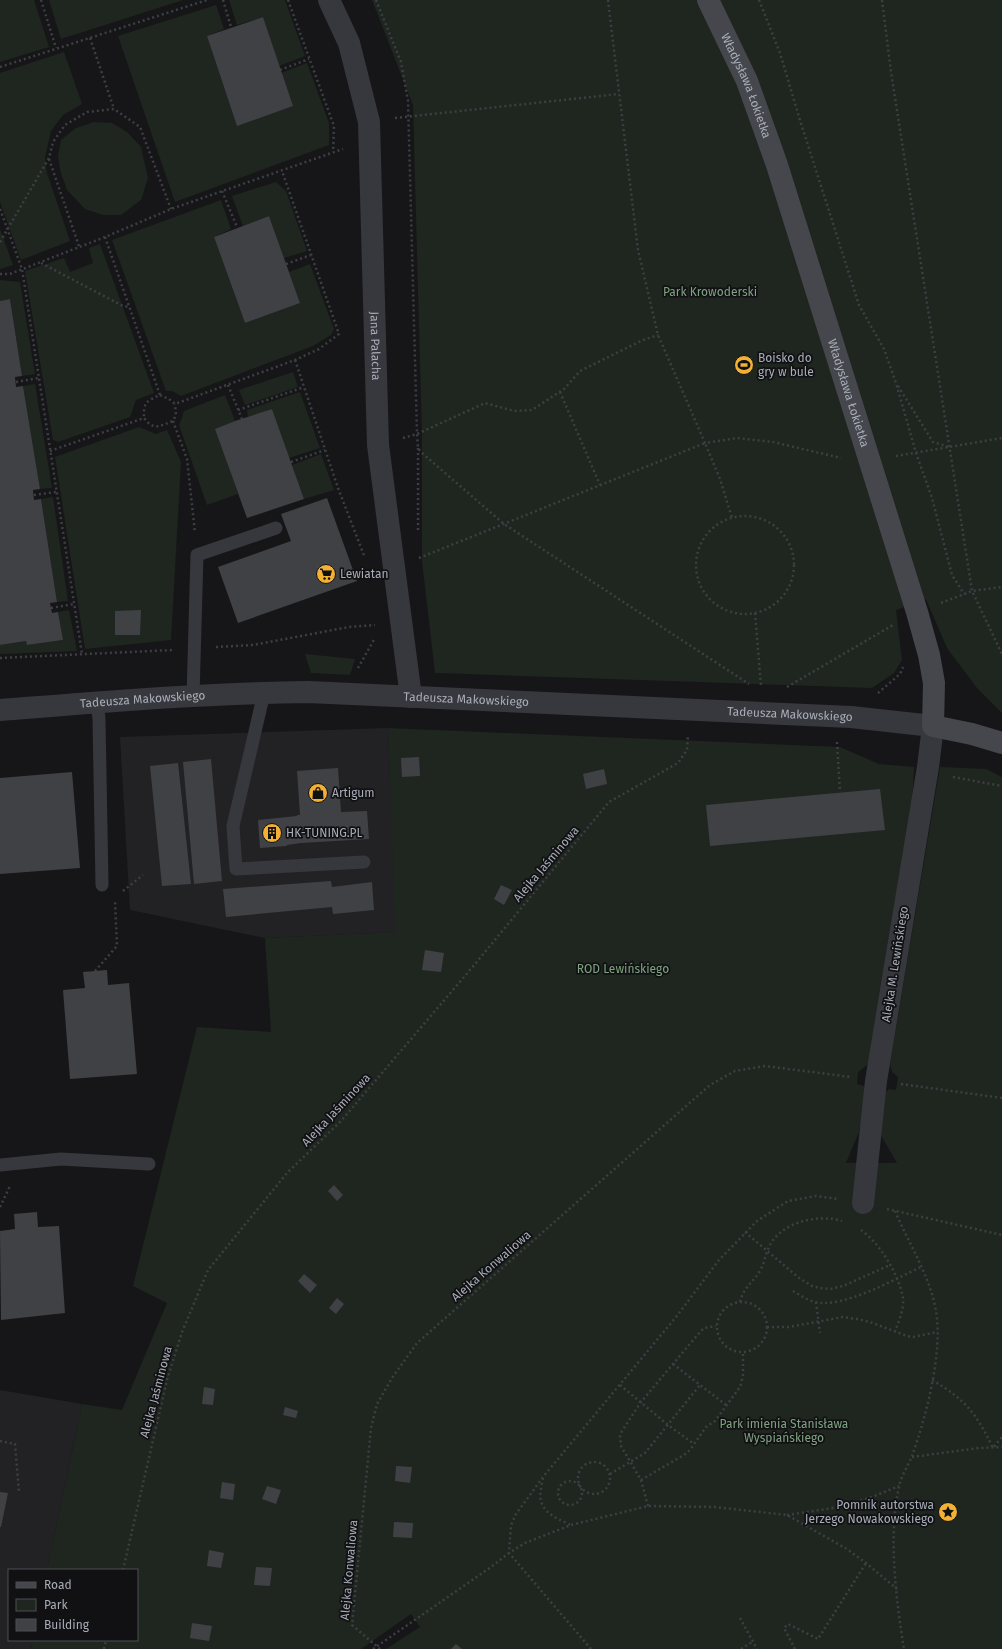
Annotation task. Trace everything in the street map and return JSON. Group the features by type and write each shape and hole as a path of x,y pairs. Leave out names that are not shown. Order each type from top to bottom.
{"street":[{"name":"Jana Palacha","path":"329,0 349,43 369,122 378,445 411,697"},
{"name":"Władysława Łokietka","path":"708,0 747,81 777,165 917,612 929,655 934,683 932,726"},
{"name":"Tadeusza Makowskiego","path":"0,710 193,696 308,692 851,717 932,726"},
{"path":"932,726 972,734 1002,743"},
{"name":"Alejka M. Lewińskiego","path":"863,1203 876,1081 927,773 932,726"}],"lane":[{"path":"193,696 198,555 276,528"},
{"path":"264,693 232,826 236,869 364,862"},
{"path":"97,702 99,719 102,885"},
{"path":"0,1165 61,1159 149,1164"}],"path":[{"path":"40,0 56,48"},
{"path":"0,67 207,0"},
{"path":"223,0 231,27"},
{"path":"288,0 334,126 333,152"},
{"path":"376,0 401,62 408,100 418,448 418,535"},
{"path":"608,0 638,250 658,335 720,479 732,518"},
{"path":"759,0 780,53 859,305 884,349 896,383 916,453 932,498 952,575 964,594"},
{"path":"882,0 972,591 1002,654"},
{"path":"90,38 114,109 140,126 171,208"},
{"path":"280,70 309,59"},
{"path":"0,274 10,274 105,237 171,208 282,171 349,146 369,122 409,116 620,94"},
{"path":"0,242 49,158 53,142 65,125 87,112 114,109"},
{"path":"49,158 79,246"},
{"path":"175,404 295,360 319,349 339,334 282,171"},
{"path":"222,191 237,227"},
{"path":"0,209 22,269 82,654"},
{"path":"105,237 160,395"},
{"path":"286,264 312,255"},
{"path":"40,262 123,306 130,307"},
{"path":"378,445 417,434 485,403 514,411 532,410 560,392 580,371 642,340 658,335"},
{"path":"295,360 338,488 365,559"},
{"path":"16,382 39,378"},
{"path":"896,383 934,442 950,448"},
{"path":"228,385 242,419"},
{"path":"238,410 304,387"},
{"path":"560,392 600,485"},
{"path":"160,395 169,398 175,404 176,415 173,421 157,427 149,424 144,418 143,409 148,400 160,395"},
{"path":"50,451 144,418"},
{"path":"173,421 187,459 198,555"},
{"path":"418,551 418,559 705,443 737,438 773,442 845,459"},
{"path":"890,457 1002,438"},
{"path":"418,448 504,524 755,688"},
{"path":"291,462 325,450"},
{"path":"34,495 56,492"},
{"path":"742,516 754,517 766,521 776,528 785,537 791,548 794,560 794,572 791,583 785,594 776,603 755,613 743,614 731,612 720,607 707,595 698,579 696,567 702,543 709,533 719,524 732,518 742,516"},
{"path":"782,688 788,686 917,612 972,591 1002,587"},
{"path":"51,608 74,604"},
{"path":"755,613 761,693"},
{"path":"354,674 376,637"},
{"path":"875,696 900,674 905,662"},
{"path":"837,736 840,792"},
{"name":"Alejka Jaśminowa","path":"123,1569 167,1380 182,1332 208,1270 287,1173 342,1121 470,970 609,802 678,763 687,750 688,741"},
{"path":"927,773 1002,786"},
{"path":"120,893 143,875"},
{"path":"95,972 117,946 115,897"},
{"name":"Alejka Konwaliowa","path":"377,1646 352,1625 371,1428 377,1404 392,1378 417,1343 710,1085 735,1071 765,1066 857,1078"},
{"path":"897,1083 1002,1098"},
{"path":"591,1649 509,1553 511,1525 516,1514 543,1477 676,1317 719,1260 745,1232 757,1221 788,1201 816,1196 863,1203 1002,1235"},
{"path":"895,1211 931,1288 936,1313 938,1343 927,1408 912,1457 899,1486 893,1532 897,1589 904,1649"},
{"path":"740,1302 742,1294 761,1269 771,1242 783,1230 799,1222 825,1218 849,1222"},
{"path":"857,1226 871,1237 885,1255 896,1278 902,1298 902,1305 895,1331"},
{"path":"745,1232 799,1278 812,1286 824,1289 843,1286 890,1265"},
{"path":"793,1291 816,1302 829,1303 846,1300 920,1267"},
{"path":"740,1302 752,1304 761,1311 767,1327 766,1333 760,1345 743,1352 737,1352 726,1347 719,1338 716,1326 720,1314 724,1309 734,1303 740,1302"},
{"path":"816,1302 820,1333"},
{"path":"767,1327 789,1327 843,1317 857,1319 913,1337 937,1332"},
{"path":"648,1506 641,1480 623,1451 620,1437 624,1425 641,1402 704,1328 716,1326"},
{"path":"641,1480 684,1455 706,1427 715,1421 740,1387 743,1376 743,1352"},
{"path":"673,1364 726,1406"},
{"path":"932,1380 952,1392 973,1412 984,1430 992,1448"},
{"path":"620,1385 668,1425 694,1444"},
{"path":"610,1474 645,1453 700,1385"},
{"path":"992,1448 1002,1437"},
{"path":"0,1441 15,1444 19,1492"},
{"path":"912,1457 1002,1448"},
{"path":"579,1486 573,1482 566,1482 560,1486 558,1494 560,1501 566,1505 574,1504 580,1500 582,1492 579,1486 580,1471 585,1465 592,1462 600,1463 606,1467 610,1474 610,1482 600,1493 593,1494 585,1491 579,1486"},
{"path":"543,1477 541,1501 547,1512 571,1525"},
{"path":"373,1649 509,1553 525,1543 571,1525 648,1506 715,1507 787,1516 839,1507 872,1497 899,1486"},
{"path":"787,1516 847,1549 897,1589"},
{"path":"795,1649 784,1628 788,1624 818,1639 866,1563"},
{"path":"740,1618 757,1649"},
{"path":"742,1649 752,1642"},
{"path":"377,1646 380,1649"}],"shaded area":[{"path":"388,728 396,932 265,938 130,910 120,737"},
{"path":"0,1390 82,1404 47,1569 8,1569 8,1641 33,1641 31,1649 0,1649"}],"green space":[{"path":"0,0 34,0 49,47 0,62"},
{"path":"49,0 183,0 61,39"},
{"path":"229,0 285,0 305,56 279,66 263,17 237,25"},
{"name":"Park Krowoderski","path":"372,0 1002,0 1002,713 977,688 947,648 926,599 896,610 902,660 894,673 872,688 435,673 422,561 422,437 413,105"},
{"path":"216,5 224,29 207,36 237,125 292,106 281,73 307,63 329,123 329,145 175,202 118,36"},
{"path":"64,52 82,104 63,115 51,131 45,157 47,173 70,241 21,260 0,202 0,73"},
{"path":"94,122 112,123 127,132 141,147 148,178 141,200 121,215 103,215 85,209 67,190 60,170 58,156 61,140 76,128"},
{"path":"276,182 286,191 307,251 284,258 269,216 243,226 232,196"},
{"path":"221,200 231,229 214,237 245,323 300,303 289,272 310,264 334,329 331,335 313,346 181,396 172,391 166,391 112,240"},
{"path":"0,229 13,265 0,269"},
{"path":"100,244 154,393 136,400 130,417 58,442 53,440 25,271 64,258 70,272 93,263 89,248"},
{"path":"0,280 20,282 35,374 22,376 10,299 0,301"},
{"path":"293,372 298,387 245,405 239,390"},
{"path":"35,384 52,488 40,489 23,386"},
{"path":"300,392 320,448 289,458 272,409 248,417 247,410"},
{"path":"225,395 235,421 216,429 238,494 207,505 179,425 184,411"},
{"path":"139,427 156,434 167,430 181,462 171,640 85,649 55,457"},
{"path":"321,454 334,490 304,499 292,465"},
{"path":"53,497 68,601 57,602 41,499"},
{"path":"69,610 77,651 0,654 0,645 26,641 27,645 63,640 58,612"},
{"path":"305,654 355,659 350,675 311,673"},
{"path":"388,728 840,747 879,764 914,767 912,807 870,1063 858,1072 857,1084 867,1087 859,1132 846,1163 897,1163 880,1134 885,1093 889,1089 896,1090 898,1077 892,1072 890,1064 940,767 986,769 1002,777 1002,1649 386,1649 420,1627 411,1614 361,1649 31,1649 33,1641 138,1641 138,1569 47,1569 82,1404 122,1410 167,1303 133,1286 197,1027 271,1032 265,938 395,932"}],"building":[{"path":"263,17 293,106 237,126 207,36"},
{"path":"269,216 300,303 245,323 214,237"},
{"path":"10,299 22,376 15,377 16,387 23,386 40,489 33,490 34,500 41,499 57,602 50,603 52,613 58,612 63,640 27,645 26,641 0,645 0,301"},
{"path":"272,409 304,499 247,518 215,429"},
{"path":"327,498 357,581 238,623 218,567 291,541 281,514"},
{"path":"141,610 140,635 115,635 115,611"},
{"path":"419,757 420,776 402,777 401,758"},
{"path":"211,759 222,881 194,884 183,762"},
{"path":"178,763 191,884 162,886 150,766"},
{"path":"338,768 341,812 367,811 369,839 301,843 287,846 260,848 258,820 300,815 297,771"},
{"path":"604,769 607,784 586,789 583,774"},
{"path":"72,772 80,868 0,874 0,778"},
{"path":"880,789 885,830 710,846 706,805"},
{"path":"331,881 332,887 372,882 374,910 333,914 332,907 226,917 223,889"},
{"path":"501,885 512,890 504,905 494,899"},
{"path":"425,950 444,953 441,972 422,970"},
{"path":"107,970 108,985 129,983 137,1074 70,1079 63,990 85,988 83,972"},
{"path":"334,1185 343,1195 337,1201 328,1191"},
{"path":"37,1212 38,1227 59,1226 65,1313 1,1320 0,1231 15,1229 14,1214"},
{"path":"304,1274 317,1285 310,1293 298,1281"},
{"path":"337,1298 344,1304 336,1314 329,1308"},
{"path":"204,1387 215,1389 213,1405 202,1404"},
{"path":"285,1407 298,1411 296,1418 283,1415"},
{"path":"396,1466 412,1467 410,1483 395,1481"},
{"path":"222,1482 235,1484 233,1500 220,1498"},
{"path":"267,1486 281,1490 276,1504 262,1499"},
{"path":"0,1492 8,1493 1,1527 0,1527"},
{"path":"394,1522 413,1523 412,1538 393,1537"},
{"path":"209,1550 224,1553 221,1568 207,1566"},
{"path":"256,1567 272,1568 270,1586 254,1585"},
{"path":"192,1623 212,1626 209,1641 190,1638"},
{"path":"456,1644 462,1649 451,1649"}],"place":[{"name":"Boisko do gry w bule","path":"744,365"},
{"name":"Lewiatan","path":"326,574"},
{"name":"Artigum","path":"318,793"},
{"name":"HK-TUNING.PL","path":"272,833"},
{"name":"Pomnik autorstwa Jerzego Nowakowskiego","path":"948,1512"}],"park label":[{"name":"ROD Lewińskiego","path":"623,969"},
{"name":"Park imienia Stanisława Wyspiańskiego","path":"784,1431"}]}
